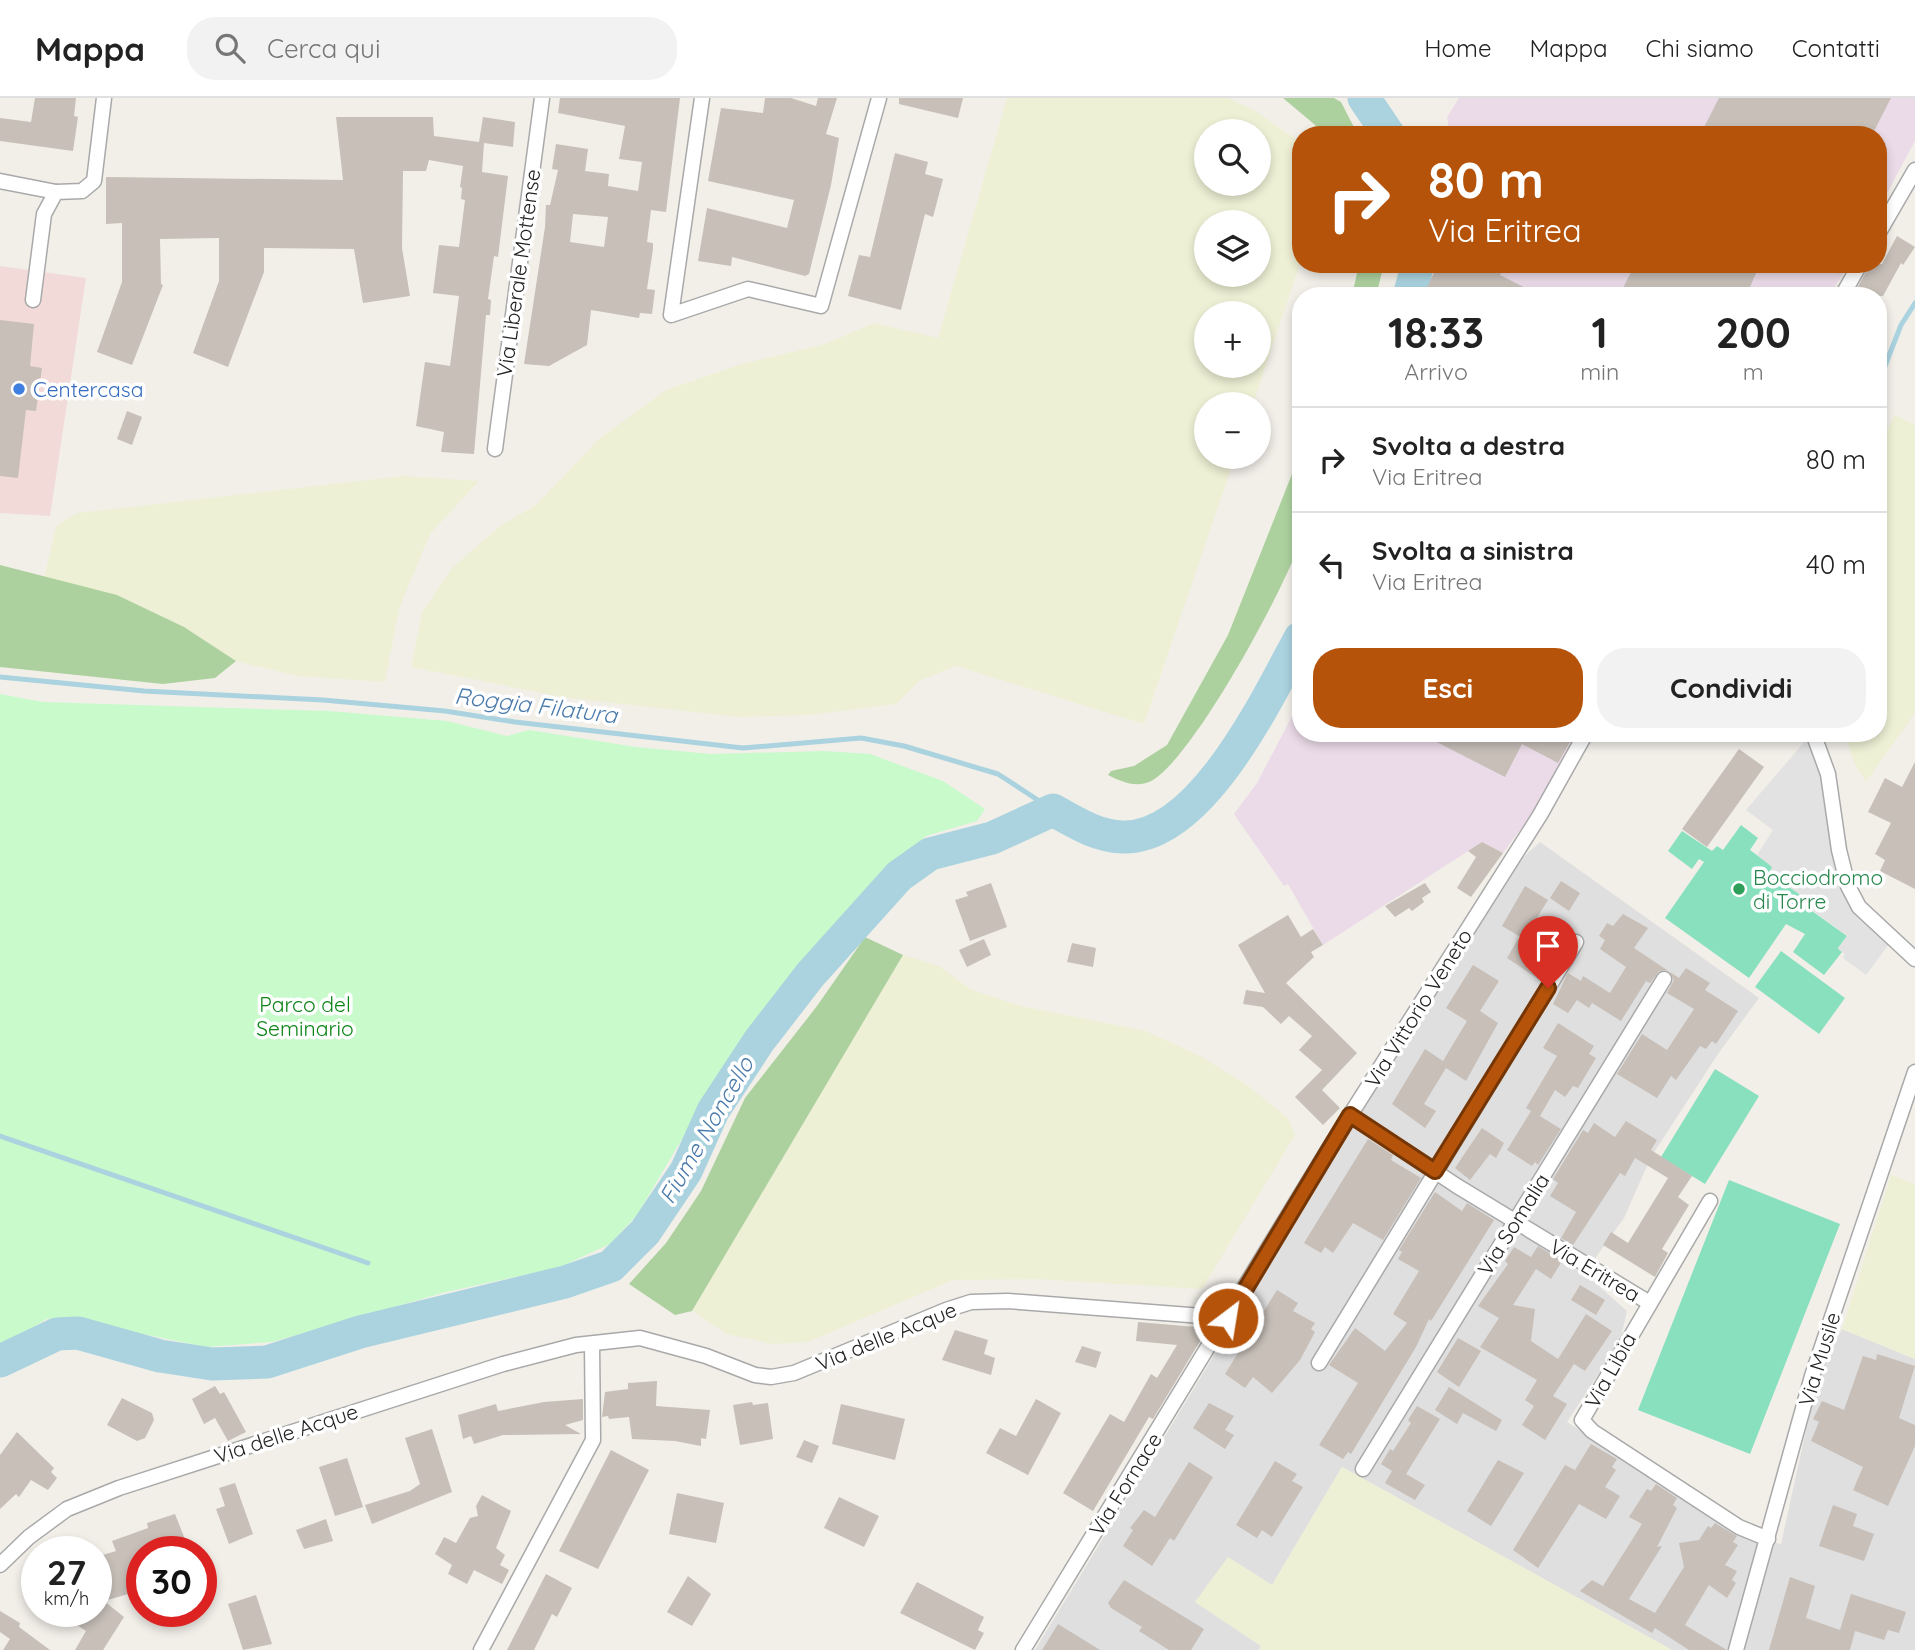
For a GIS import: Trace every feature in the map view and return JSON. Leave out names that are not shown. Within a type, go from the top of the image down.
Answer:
[{"type":"street","points":[[0,181],[56,192],[82,191],[94,181],[104,98]]},
{"type":"street","name":"Via Liberale Mottense","points":[[495,449],[542,98]]},
{"type":"street","points":[[702,98],[671,314],[748,289],[821,306],[879,98]]},
{"type":"street","points":[[1887,218],[1915,170]]},
{"type":"street","points":[[33,300],[44,214],[56,192]]},
{"type":"street","name":"Via Vittorio Veneto","points":[[1228,1318],[1350,1115],[1540,814],[1581,742]]},
{"type":"street","points":[[1816,742],[1828,774],[1839,850],[1848,886],[1859,908],[1915,959]]},
{"type":"street","points":[[1319,1363],[1576,942]]},
{"type":"street","name":"Via Somalia","points":[[1363,1469],[1664,979]]},
{"type":"street","name":"Via Musile","points":[[1736,1650],[1812,1376],[1915,1072]]},
{"type":"street","name":"Via Eritrea","points":[[1350,1115],[1515,1222],[1648,1303]]},
{"type":"street","name":"Via Libia","points":[[1710,1201],[1582,1420],[1592,1431],[1739,1527],[1768,1539]]},
{"type":"street","name":"Via delle Acque","points":[[0,1565],[29,1536],[66,1508],[119,1488],[503,1364],[592,1343],[640,1338],[771,1377],[794,1373],[971,1302],[1008,1301],[1228,1318]]},
{"type":"street","name":"Via Fornace","points":[[1023,1650],[1228,1318]]},
{"type":"street","points":[[481,1650],[593,1440],[592,1343]]},
{"type":"shaded area","points":[[1459,98],[1915,98],[1915,141],[1887,193],[1887,126],[1448,126],[1447,117]]},
{"type":"shaded area","points":[[0,266],[86,278],[50,516],[0,513]]},
{"type":"shaded area","points":[[1434,273],[1843,273],[1835,287],[1427,287]]},
{"type":"shaded area","points":[[1292,716],[1292,742],[1572,742],[1536,808],[1503,853],[1482,842],[1323,945],[1288,884],[1284,886],[1234,814],[1257,783]]},
{"type":"shaded area","points":[[1804,742],[1814,742],[1848,886],[1892,940],[1866,975],[1843,958],[1845,954],[1838,949],[1847,936],[1812,910],[1815,905],[1769,873],[1772,867],[1757,855],[1773,830],[1746,810]]},
{"type":"shaded area","points":[[1540,842],[1759,998],[1718,1054],[1651,1157],[1624,1218],[1596,1257],[1592,1280],[1627,1311],[1620,1341],[1567,1422],[1749,1537],[1781,1544],[1819,1371],[1842,1329],[1915,1359],[1915,1650],[1672,1650],[1342,1467],[1272,1585],[1195,1601],[1261,1646],[1259,1650],[1035,1650],[1509,870]]},
{"type":"green space","points":[[1007,98],[1228,98],[1267,119],[1194,119],[1194,196],[1271,196],[1271,122],[1292,136],[1292,273],[1297,273],[1271,350],[1271,301],[1194,301],[1194,378],[1262,378],[1257,392],[1194,392],[1194,469],[1231,469],[1144,724],[956,666],[919,681],[896,704],[810,715],[738,717],[568,698],[411,667],[422,612],[453,567],[500,526],[536,505],[599,439],[666,390],[742,364],[825,344],[874,323],[938,338]]},
{"type":"green space","points":[[1283,98],[1334,98],[1341,102],[1353,126],[1316,126]]},
{"type":"green space","points":[[1357,273],[1382,273],[1378,287],[1354,287]]},
{"type":"green space","points":[[1895,415],[1915,425],[1915,713],[1866,782],[1854,762],[1848,742],[1887,742],[1887,431]]},
{"type":"green space","points":[[1292,474],[1292,561],[1275,599],[1235,672],[1191,739],[1171,764],[1153,780],[1135,784],[1108,775],[1111,771],[1134,766],[1167,745],[1228,635]]},
{"type":"green space","points":[[404,476],[479,481],[430,534],[399,609],[385,682],[297,676],[236,661],[184,627],[117,595],[44,579],[56,526],[77,513]]},
{"type":"green space","points":[[0,565],[117,595],[184,627],[236,661],[215,678],[163,684],[0,667]]},
{"type":"green space","name":"Parco del Seminario","points":[[0,694],[43,702],[329,711],[447,721],[507,736],[529,730],[636,747],[711,754],[825,751],[870,754],[943,781],[985,809],[977,821],[926,836],[837,921],[718,1078],[637,1215],[610,1244],[560,1267],[446,1292],[272,1342],[206,1347],[66,1318],[47,1319],[0,1346]]},
{"type":"green space","name":"Bocciodromo di Torre","points":[[1741,825],[1758,838],[1750,850],[1773,867],[1769,873],[1815,905],[1812,911],[1847,936],[1838,948],[1842,952],[1824,975],[1793,952],[1805,934],[1786,924],[1749,978],[1665,918],[1704,862],[1699,859],[1692,869],[1668,851],[1682,831],[1712,851],[1717,846],[1723,850]]},
{"type":"green space","points":[[865,937],[903,955],[692,1311],[675,1315],[629,1284],[666,1243],[701,1191],[745,1098],[817,1006]]},
{"type":"green space","points":[[1781,951],[1845,998],[1819,1034],[1755,987]]},
{"type":"green space","points":[[903,955],[939,966],[970,989],[1021,1006],[1146,1031],[1202,1057],[1247,1085],[1288,1118],[1295,1135],[1202,1289],[1035,1279],[953,1280],[808,1342],[772,1344],[727,1334],[692,1311]]},
{"type":"green space","points":[[1715,1069],[1759,1096],[1705,1184],[1661,1157]]},
{"type":"green space","points":[[1891,1175],[1915,1184],[1915,1359],[1842,1329]]},
{"type":"green space","points":[[1729,1180],[1840,1224],[1750,1454],[1638,1410]]},
{"type":"green space","points":[[1342,1467],[1672,1650],[1259,1650],[1261,1646],[1195,1602],[1228,1557],[1272,1585]]},
{"type":"building","points":[[35,98],[76,98],[74,116],[78,117],[73,151],[0,141],[0,118],[31,122]]},
{"type":"building","points":[[560,98],[680,98],[666,212],[651,210],[647,242],[653,243],[653,249],[647,289],[655,290],[652,314],[640,313],[639,318],[591,310],[587,345],[549,366],[524,364],[546,205],[550,205],[558,170],[552,169],[556,144],[588,149],[585,171],[609,174],[608,186],[638,191],[642,162],[619,159],[625,126],[558,113]],"holes":[[[573,214],[608,217],[604,247],[570,242]]]},
{"type":"building","points":[[765,98],[791,98],[816,106],[818,98],[837,98],[826,134],[839,138],[831,185],[809,274],[805,276],[732,257],[731,266],[698,261],[707,208],[787,228],[794,200],[708,181],[721,108],[763,113]]},
{"type":"building","points":[[899,98],[963,98],[958,118],[899,104]]},
{"type":"building","points":[[1719,98],[1891,98],[1877,126],[1705,126]]},
{"type":"building","points":[[336,117],[433,117],[434,136],[479,142],[483,117],[515,122],[513,147],[484,143],[482,172],[508,176],[498,257],[494,256],[488,299],[491,300],[490,315],[486,315],[474,454],[441,452],[444,432],[416,426],[425,362],[450,366],[459,296],[433,293],[439,245],[459,247],[465,200],[461,199],[460,187],[463,166],[429,160],[426,171],[403,171],[402,248],[410,296],[363,303],[354,249],[264,248],[264,272],[228,367],[193,353],[219,281],[219,238],[160,239],[163,285],[132,365],[97,352],[122,282],[122,223],[106,224],[106,177],[343,180]]},
{"type":"building","points":[[895,153],[928,162],[925,174],[943,179],[933,217],[925,214],[901,310],[848,296],[859,255],[870,257]]},
{"type":"building","points":[[1897,236],[1915,247],[1903,265],[1901,263],[1887,289],[1858,287],[1865,273],[1887,273],[1887,255]]},
{"type":"building","points":[[1434,273],[1501,273],[1500,275],[1523,287],[1427,287]]},
{"type":"building","points":[[1630,273],[1756,273],[1750,287],[1624,287]]},
{"type":"building","name":"Centercasa","points":[[0,320],[34,324],[30,366],[42,368],[36,411],[26,410],[18,478],[0,476]]},
{"type":"building","points":[[127,411],[142,417],[132,445],[117,439]]},
{"type":"building","points":[[1437,742],[1570,742],[1558,763],[1522,744],[1505,777]]},
{"type":"building","points":[[1739,749],[1764,767],[1707,847],[1682,829]]},
{"type":"building","points":[[1915,762],[1915,889],[1880,871],[1885,860],[1875,854],[1891,823],[1868,812],[1885,778],[1902,787]]},
{"type":"building","points":[[1482,842],[1503,853],[1471,897],[1457,888],[1476,857],[1468,851]]},
{"type":"building","points":[[1561,881],[1580,893],[1569,911],[1550,898]]},
{"type":"building","points":[[991,883],[1007,927],[970,941],[955,900],[968,896],[966,892]]},
{"type":"building","points":[[1425,883],[1431,892],[1422,898],[1424,902],[1412,911],[1409,908],[1395,917],[1385,906]]},
{"type":"building","points":[[1525,886],[1548,900],[1524,939],[1502,926]]},
{"type":"building","points":[[1623,914],[1648,928],[1634,948],[1667,970],[1659,971],[1650,983],[1646,981],[1621,1021],[1592,1003],[1589,1008],[1577,1000],[1568,1013],[1553,1004],[1568,973],[1581,981],[1583,976],[1610,993],[1626,967],[1600,949],[1605,940],[1599,936],[1607,923],[1613,926]]},
{"type":"building","points":[[1288,915],[1301,937],[1313,929],[1323,945],[1311,952],[1314,957],[1286,983],[1357,1053],[1322,1090],[1340,1108],[1323,1125],[1295,1097],[1322,1070],[1299,1050],[1312,1036],[1289,1016],[1281,1024],[1263,1007],[1243,1004],[1246,990],[1265,993],[1238,945]]},
{"type":"building","points":[[984,939],[991,955],[967,967],[959,950]]},
{"type":"building","points":[[1518,939],[1552,963],[1541,981],[1507,958]]},
{"type":"building","points":[[1072,943],[1096,948],[1093,967],[1067,962]]},
{"type":"building","points":[[1473,965],[1499,981],[1480,1011],[1498,1023],[1466,1081],[1446,1068],[1424,1104],[1436,1111],[1425,1128],[1392,1104],[1425,1049],[1443,1061],[1467,1021],[1446,1008]]},
{"type":"building","points":[[1686,968],[1710,983],[1705,990],[1738,1011],[1716,1044],[1712,1041],[1706,1049],[1700,1046],[1676,1080],[1671,1076],[1657,1098],[1617,1074],[1642,1034],[1667,1050],[1694,1009],[1667,993],[1674,980],[1670,972],[1679,978]]},
{"type":"building","points":[[1558,1023],[1594,1046],[1589,1054],[1596,1058],[1578,1088],[1573,1086],[1565,1097],[1555,1090],[1540,1116],[1538,1115],[1561,1129],[1538,1165],[1535,1162],[1532,1166],[1507,1150],[1531,1111],[1526,1108],[1557,1056],[1543,1048]]},
{"type":"building","points":[[1626,1121],[1657,1140],[1651,1150],[1692,1176],[1678,1197],[1689,1205],[1662,1249],[1668,1253],[1655,1277],[1603,1245],[1611,1232],[1628,1243],[1668,1178],[1635,1158],[1625,1176],[1620,1173],[1573,1245],[1561,1238],[1576,1212],[1550,1196],[1558,1183],[1553,1179],[1583,1130],[1588,1133],[1594,1123],[1615,1137]]},
{"type":"building","points":[[1482,1128],[1504,1143],[1496,1158],[1490,1154],[1470,1180],[1455,1168]]},
{"type":"building","points":[[1368,1139],[1393,1155],[1391,1160],[1421,1178],[1383,1240],[1353,1223],[1333,1253],[1325,1247],[1321,1253],[1304,1243]]},
{"type":"building","points":[[1435,1192],[1462,1211],[1467,1203],[1494,1220],[1431,1321],[1429,1319],[1416,1347],[1351,1454],[1348,1452],[1343,1459],[1319,1445],[1358,1383],[1329,1365],[1355,1328],[1385,1351],[1407,1323],[1393,1314],[1419,1271],[1398,1259],[1402,1252],[1399,1250]]},
{"type":"building","points":[[1538,1246],[1562,1261],[1551,1279],[1536,1269],[1513,1305],[1535,1309],[1531,1341],[1558,1359],[1586,1314],[1612,1331],[1585,1371],[1574,1364],[1553,1396],[1567,1404],[1545,1440],[1522,1425],[1534,1406],[1525,1400],[1537,1380],[1480,1347],[1499,1318],[1478,1306],[1508,1264],[1505,1261],[1514,1247],[1531,1257]]},
{"type":"building","points":[[1580,1285],[1605,1300],[1596,1315],[1571,1300]]},
{"type":"building","points":[[1277,1290],[1298,1303],[1293,1311],[1315,1323],[1311,1329],[1315,1332],[1300,1360],[1272,1393],[1253,1377],[1245,1388],[1225,1374]]},
{"type":"building","points":[[1138,1322],[1208,1328],[1153,1419],[1149,1417],[1093,1511],[1063,1493],[1110,1414],[1124,1422],[1151,1374],[1157,1378],[1177,1345],[1136,1341]]},
{"type":"building","points":[[955,1330],[988,1340],[984,1354],[995,1358],[991,1375],[942,1360]]},
{"type":"building","points":[[1458,1338],[1481,1351],[1459,1387],[1437,1372]]},
{"type":"building","points":[[1082,1346],[1101,1352],[1096,1368],[1075,1362]]},
{"type":"building","points":[[1877,1354],[1915,1366],[1899,1418],[1915,1425],[1915,1446],[1888,1506],[1853,1490],[1863,1467],[1811,1441],[1819,1422],[1813,1419],[1822,1401],[1844,1410],[1863,1356],[1876,1360]]},
{"type":"building","points":[[657,1381],[656,1406],[710,1410],[706,1439],[701,1438],[701,1446],[675,1441],[632,1439],[629,1417],[602,1417],[605,1392],[628,1389],[628,1383]]},
{"type":"building","points":[[215,1386],[220,1394],[224,1392],[246,1432],[228,1441],[215,1418],[204,1424],[192,1399]]},
{"type":"building","points":[[1449,1387],[1502,1420],[1496,1431],[1463,1413],[1457,1424],[1435,1410]]},
{"type":"building","points":[[122,1398],[152,1413],[154,1420],[145,1438],[137,1441],[107,1425]]},
{"type":"building","points":[[583,1399],[583,1420],[565,1425],[581,1434],[503,1435],[474,1444],[471,1436],[463,1439],[458,1415],[496,1404],[498,1411],[544,1402]]},
{"type":"building","points":[[1036,1399],[1061,1413],[1028,1475],[986,1453],[1000,1428],[1016,1436]]},
{"type":"building","points":[[752,1402],[753,1405],[768,1403],[773,1439],[740,1445],[733,1405]]},
{"type":"building","points":[[1209,1403],[1234,1416],[1225,1430],[1234,1435],[1225,1449],[1193,1428]]},
{"type":"building","points":[[841,1404],[905,1419],[895,1460],[832,1444]]},
{"type":"building","points":[[1417,1406],[1440,1419],[1406,1474],[1425,1485],[1415,1500],[1385,1483],[1392,1471],[1381,1464],[1411,1423],[1408,1420]]},
{"type":"building","points":[[432,1429],[452,1492],[372,1524],[365,1505],[410,1491],[420,1484],[405,1438]]},
{"type":"building","points":[[17,1432],[54,1468],[51,1472],[57,1478],[48,1490],[31,1480],[19,1497],[16,1494],[0,1509],[0,1455]]},
{"type":"building","points":[[804,1440],[819,1446],[812,1463],[796,1457]]},
{"type":"building","points":[[1591,1444],[1617,1459],[1612,1467],[1616,1470],[1605,1487],[1620,1496],[1606,1519],[1579,1504],[1538,1568],[1513,1550],[1565,1465],[1575,1470]]},
{"type":"building","points":[[611,1450],[649,1470],[598,1569],[559,1551]]},
{"type":"building","points":[[347,1458],[363,1507],[335,1516],[319,1467]]},
{"type":"building","points":[[1498,1460],[1524,1473],[1491,1526],[1467,1511]]},
{"type":"building","points":[[1275,1461],[1297,1474],[1292,1481],[1303,1487],[1272,1537],[1262,1530],[1257,1538],[1236,1525]]},
{"type":"building","points":[[1189,1462],[1213,1477],[1174,1541],[1170,1538],[1152,1566],[1123,1546],[1133,1530],[1130,1528],[1144,1510],[1155,1517]]},
{"type":"building","points":[[235,1483],[253,1534],[229,1544],[216,1509],[225,1506],[219,1488]]},
{"type":"building","points":[[1656,1484],[1677,1498],[1673,1505],[1677,1508],[1657,1547],[1662,1546],[1629,1599],[1655,1613],[1684,1567],[1679,1543],[1699,1540],[1708,1526],[1711,1528],[1715,1523],[1737,1536],[1733,1542],[1738,1545],[1725,1565],[1737,1571],[1732,1580],[1736,1583],[1727,1598],[1709,1585],[1685,1625],[1727,1650],[1689,1650],[1655,1628],[1652,1633],[1580,1591],[1592,1580],[1603,1586],[1642,1524],[1629,1517],[1647,1489],[1651,1491]]},
{"type":"building","points":[[677,1493],[724,1503],[716,1543],[669,1534]]},
{"type":"building","points":[[482,1495],[511,1511],[496,1548],[505,1555],[500,1565],[509,1570],[502,1584],[474,1570],[467,1584],[448,1574],[452,1565],[435,1554],[444,1537],[456,1543],[470,1518],[478,1516],[476,1506]]},
{"type":"building","points":[[839,1497],[879,1516],[864,1547],[824,1528]]},
{"type":"building","points":[[1833,1505],[1857,1514],[1853,1526],[1874,1534],[1864,1561],[1819,1546]]},
{"type":"building","points":[[175,1514],[184,1536],[126,1536],[126,1595],[112,1599],[112,1552],[116,1551],[112,1541],[148,1528],[147,1523]]},
{"type":"building","points":[[326,1519],[333,1541],[304,1549],[296,1530]]},
{"type":"building","points":[[546,1574],[572,1588],[557,1617],[552,1614],[534,1650],[507,1650]]},
{"type":"building","points":[[688,1576],[711,1594],[692,1626],[667,1612]]},
{"type":"building","points":[[1790,1577],[1815,1586],[1806,1618],[1840,1630],[1851,1594],[1906,1612],[1899,1633],[1888,1630],[1884,1640],[1855,1631],[1850,1650],[1769,1650]]},
{"type":"building","points":[[1124,1580],[1204,1629],[1191,1650],[1169,1650],[1139,1631],[1142,1627],[1111,1608],[1108,1603]]},
{"type":"building","points":[[917,1582],[984,1617],[978,1630],[984,1633],[975,1650],[900,1613]]},
{"type":"building","points":[[256,1595],[272,1644],[243,1650],[228,1604]]},
{"type":"building","points":[[112,1607],[124,1617],[103,1650],[75,1650],[86,1631],[80,1627],[112,1627]]},
{"type":"building","points":[[0,1611],[20,1623],[19,1627],[50,1650],[3,1650],[10,1639],[0,1632]]},
{"type":"building","points":[[1058,1624],[1100,1650],[1042,1650]]},
{"type":"waterway","name":"Fiume Noncello","points":[[1364,98],[1383,126]]},
{"type":"waterway","name":"Fiume Noncello","points":[[1412,287],[1415,273]]},
{"type":"waterway","points":[[1887,361],[1901,325],[1915,303]]},
{"type":"waterway","name":"Fiume Noncello","points":[[0,1361],[57,1334],[78,1333],[160,1356],[212,1364],[267,1362],[360,1332],[565,1282],[611,1266],[645,1232],[686,1171],[713,1111],[759,1041],[810,975],[899,876],[930,854],[992,838],[1053,810],[1078,824],[1112,836],[1151,832],[1179,815],[1205,791],[1229,761],[1292,653]]},
{"type":"waterway","name":"Roggia Filatura","points":[[0,677],[144,691],[323,700],[445,711],[515,722],[743,748],[861,738],[904,746],[998,774],[1053,810]]},
{"type":"waterway","points":[[0,1136],[368,1263]]},
{"type":"place","name":"Centercasa","points":[[19,389]]},
{"type":"place","name":"Bocciodromo di Torre","points":[[1739,889]]},
{"type":"route","points":[[1228,1318],[1350,1115],[1435,1171],[1548,988]]}]
